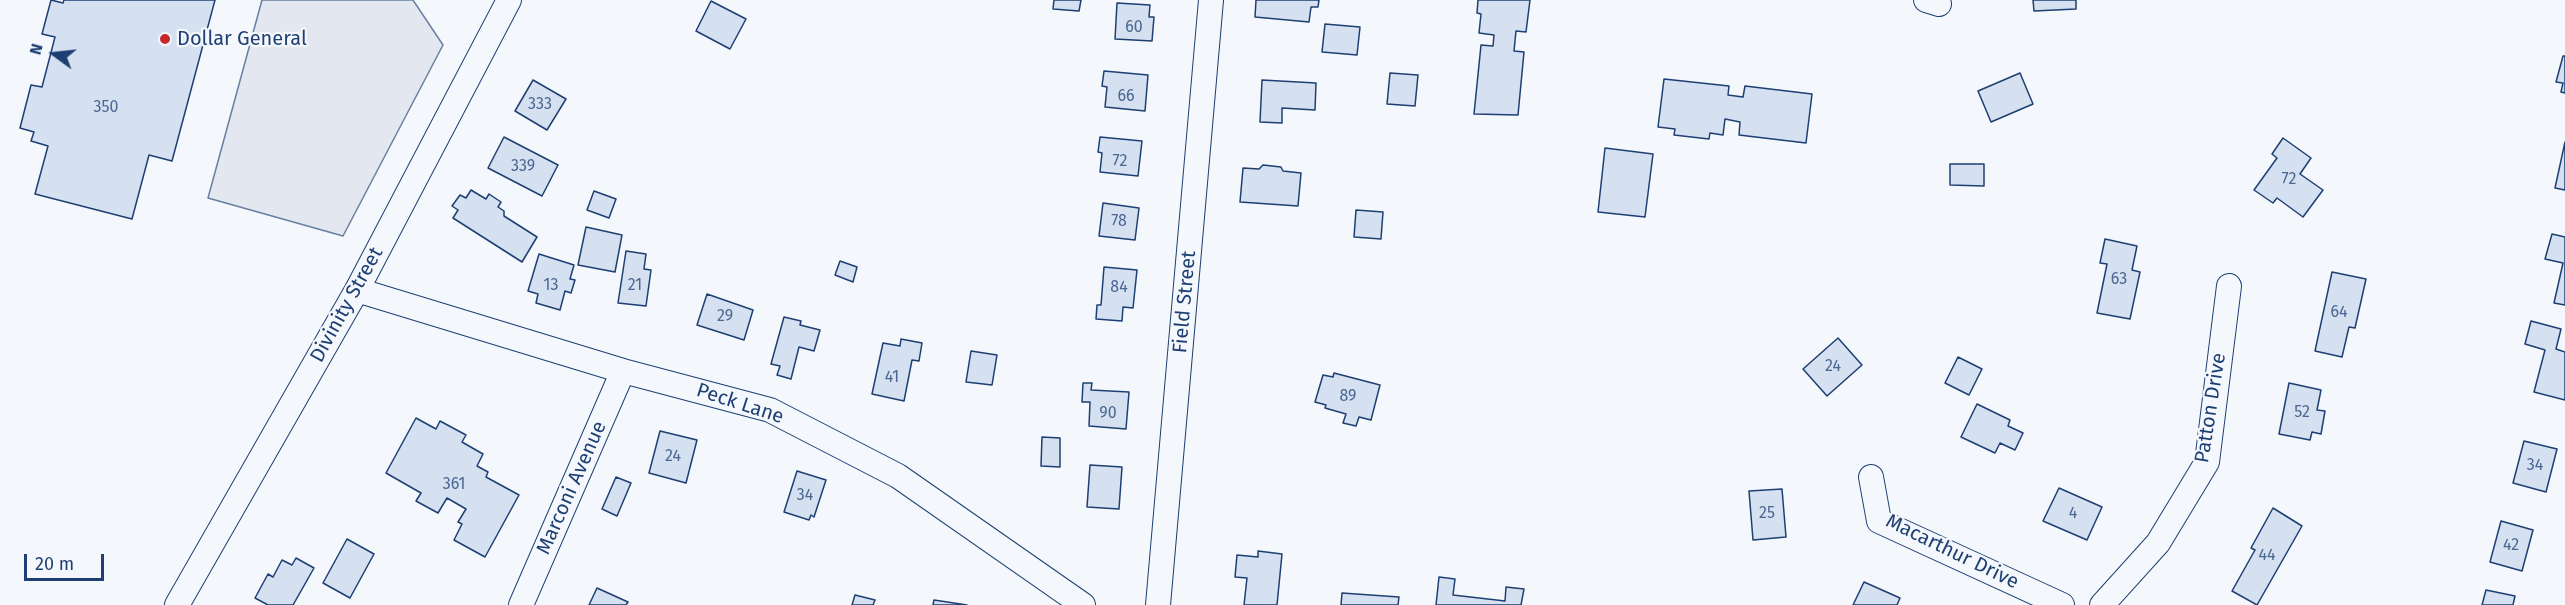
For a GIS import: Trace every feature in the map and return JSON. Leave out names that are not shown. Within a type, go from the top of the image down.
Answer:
[{"type":"street","name":"Divinity Street","points":[[177,605],[357,290],[509,0]]},
{"type":"street","name":"Field Street","points":[[1158,605],[1211,0]]},
{"type":"street","name":"Patton Drive","points":[[2102,605],[2158,543],[2207,462],[2229,286]]},
{"type":"street","name":"Peck Lane","points":[[357,290],[623,371],[770,410],[898,476],[1083,605]]},
{"type":"street","name":"Marconi Avenue","points":[[521,605],[623,371]]},
{"type":"street","name":"Macarthur Drive","points":[[1871,477],[1879,521],[2062,605]]},
{"type":"shaded area","points":[[262,0],[413,0],[443,45],[343,236],[208,198]]},
{"type":"building","points":[[51,0],[63,3],[64,0],[215,0],[172,161],[149,155],[132,219],[35,194],[48,146],[31,141],[34,132],[20,128],[31,85],[42,87],[55,37],[42,34]]},
{"type":"building","points":[[1054,0],[1081,0],[1079,11],[1053,9]]},
{"type":"building","points":[[1256,0],[1319,0],[1318,7],[1311,7],[1309,22],[1255,17]]},
{"type":"building","points":[[1478,0],[1530,0],[1526,32],[1516,31],[1514,51],[1524,52],[1518,115],[1474,114],[1481,45],[1493,46],[1494,35],[1479,33],[1481,14],[1477,13]]},
{"type":"building","points":[[2033,0],[2076,0],[2076,9],[2034,11]]},
{"type":"building","points":[[711,1],[746,19],[730,49],[696,31]]},
{"type":"building","points":[[1117,3],[1150,5],[1149,17],[1154,17],[1152,41],[1115,39]]},
{"type":"building","points":[[1325,24],[1360,27],[1357,55],[1322,52]]},
{"type":"building","points":[[2563,56],[2565,56],[2565,93],[2561,92],[2563,83],[2556,82]]},
{"type":"building","points":[[1104,71],[1148,75],[1145,111],[1105,107],[1107,87],[1102,86]]},
{"type":"building","points":[[1390,73],[1418,75],[1415,106],[1387,104]]},
{"type":"building","points":[[2020,73],[2033,104],[1991,122],[1978,91]]},
{"type":"building","points":[[1664,79],[1729,86],[1728,95],[1743,97],[1745,86],[1812,94],[1806,143],[1739,135],[1740,122],[1725,119],[1723,135],[1710,133],[1709,139],[1674,135],[1675,129],[1658,127]]},
{"type":"building","points":[[533,80],[566,99],[547,130],[515,111]]},
{"type":"building","points":[[1262,80],[1316,83],[1315,110],[1282,108],[1282,123],[1260,122]]},
{"type":"building","points":[[504,137],[558,165],[542,196],[488,168]]},
{"type":"building","points":[[1100,137],[1142,141],[1138,176],[1100,172],[1102,153],[1098,152]]},
{"type":"building","points":[[2283,138],[2311,158],[2300,174],[2323,190],[2303,217],[2277,198],[2273,203],[2254,190],[2277,158],[2272,154]]},
{"type":"building","points":[[2565,142],[2565,190],[2555,188]]},
{"type":"building","points":[[1605,148],[1653,154],[1645,217],[1598,212]]},
{"type":"building","points":[[1950,164],[1984,164],[1984,186],[1950,185]]},
{"type":"building","points":[[1263,165],[1301,173],[1298,206],[1240,202],[1243,168],[1259,169]]},
{"type":"building","points":[[471,190],[486,199],[489,194],[501,202],[498,207],[504,211],[504,216],[537,237],[522,262],[453,218],[458,210],[452,206],[460,195],[466,198]]},
{"type":"building","points":[[594,191],[616,199],[609,218],[587,210]]},
{"type":"building","points":[[1103,203],[1139,208],[1135,240],[1099,236]]},
{"type":"building","points":[[1356,210],[1383,212],[1381,239],[1354,237]]},
{"type":"building","points":[[586,227],[622,235],[615,272],[578,265]]},
{"type":"building","points":[[2552,234],[2565,237],[2565,305],[2554,303],[2563,263],[2545,259]]},
{"type":"building","points":[[2105,239],[2137,246],[2132,270],[2140,272],[2130,319],[2097,313],[2107,264],[2100,263]]},
{"type":"building","points":[[626,251],[646,254],[644,269],[651,270],[646,306],[618,303]]},
{"type":"building","points":[[539,254],[574,265],[570,279],[575,280],[571,293],[565,291],[560,310],[536,303],[538,294],[528,291]]},
{"type":"building","points":[[840,261],[857,267],[853,282],[835,275]]},
{"type":"building","points":[[1104,267],[1137,270],[1133,308],[1123,307],[1122,321],[1096,319],[1097,305],[1101,305]]},
{"type":"building","points":[[2332,272],[2366,279],[2355,328],[2349,327],[2342,357],[2315,351]]},
{"type":"building","points":[[707,294],[753,310],[744,340],[697,325]]},
{"type":"building","points":[[784,317],[801,321],[800,325],[820,330],[814,351],[799,347],[791,379],[777,375],[780,366],[771,364]]},
{"type":"building","points":[[2531,321],[2561,329],[2556,349],[2565,352],[2565,400],[2534,392],[2545,350],[2525,344]]},
{"type":"building","points":[[1838,338],[1862,365],[1827,396],[1803,369]]},
{"type":"building","points":[[901,339],[922,343],[919,361],[912,360],[904,401],[872,394],[883,343],[900,346]]},
{"type":"building","points":[[971,351],[997,355],[992,385],[966,382]]},
{"type":"building","points":[[1958,357],[1982,369],[1969,395],[1945,383]]},
{"type":"building","points":[[1334,373],[1380,385],[1371,420],[1359,417],[1356,426],[1343,423],[1346,414],[1325,408],[1326,405],[1315,402],[1323,375],[1333,377]]},
{"type":"building","points":[[1083,383],[1092,383],[1091,390],[1129,392],[1126,429],[1089,426],[1090,402],[1082,402]]},
{"type":"building","points":[[2289,383],[2321,390],[2317,410],[2325,411],[2321,434],[2312,432],[2310,440],[2279,434]]},
{"type":"building","points":[[1977,404],[2010,420],[2008,426],[2023,433],[2015,450],[2000,443],[1995,453],[1961,437]]},
{"type":"building","points":[[416,418],[436,429],[440,421],[466,435],[462,442],[483,454],[477,466],[488,472],[486,477],[519,495],[485,557],[454,540],[462,524],[458,522],[466,509],[447,498],[438,513],[416,501],[421,493],[386,473]]},
{"type":"building","points":[[660,431],[697,440],[686,483],[649,473]]},
{"type":"building","points":[[1042,437],[1060,438],[1060,467],[1041,466]]},
{"type":"building","points":[[2524,441],[2557,449],[2546,492],[2513,483]]},
{"type":"building","points":[[1090,465],[1122,467],[1119,509],[1087,507]]},
{"type":"building","points":[[797,471],[826,480],[814,517],[811,515],[809,520],[784,512]]},
{"type":"building","points":[[616,477],[631,483],[617,516],[602,509]]},
{"type":"building","points":[[2059,488],[2102,507],[2087,540],[2043,521]]},
{"type":"building","points":[[1782,489],[1786,537],[1753,540],[1749,491]]},
{"type":"building","points":[[2273,508],[2302,526],[2257,605],[2232,591],[2255,550],[2251,548]]},
{"type":"building","points":[[2501,521],[2533,530],[2522,571],[2490,562]]},
{"type":"building","points":[[347,539],[374,554],[350,598],[323,583]]},
{"type":"building","points":[[1258,551],[1282,554],[1277,605],[1244,605],[1247,578],[1235,577],[1237,555],[1258,557]]},
{"type":"building","points":[[296,558],[314,568],[293,605],[268,605],[255,598],[268,574],[273,577],[282,560],[292,565]]},
{"type":"building","points":[[1439,577],[1455,579],[1453,595],[1505,601],[1506,587],[1524,589],[1521,605],[1436,605]]},
{"type":"building","points":[[1864,582],[1900,598],[1897,605],[1853,605]]},
{"type":"building","points":[[597,588],[628,602],[626,605],[589,605]]},
{"type":"building","points":[[2486,590],[2515,596],[2513,605],[2482,605]]},
{"type":"building","points":[[1342,593],[1399,597],[1398,605],[1341,605]]},
{"type":"building","points":[[855,595],[875,600],[873,605],[852,605]]},
{"type":"building","points":[[934,600],[967,605],[933,605]]},
{"type":"place","name":"Dollar General","points":[[165,39]]}]
